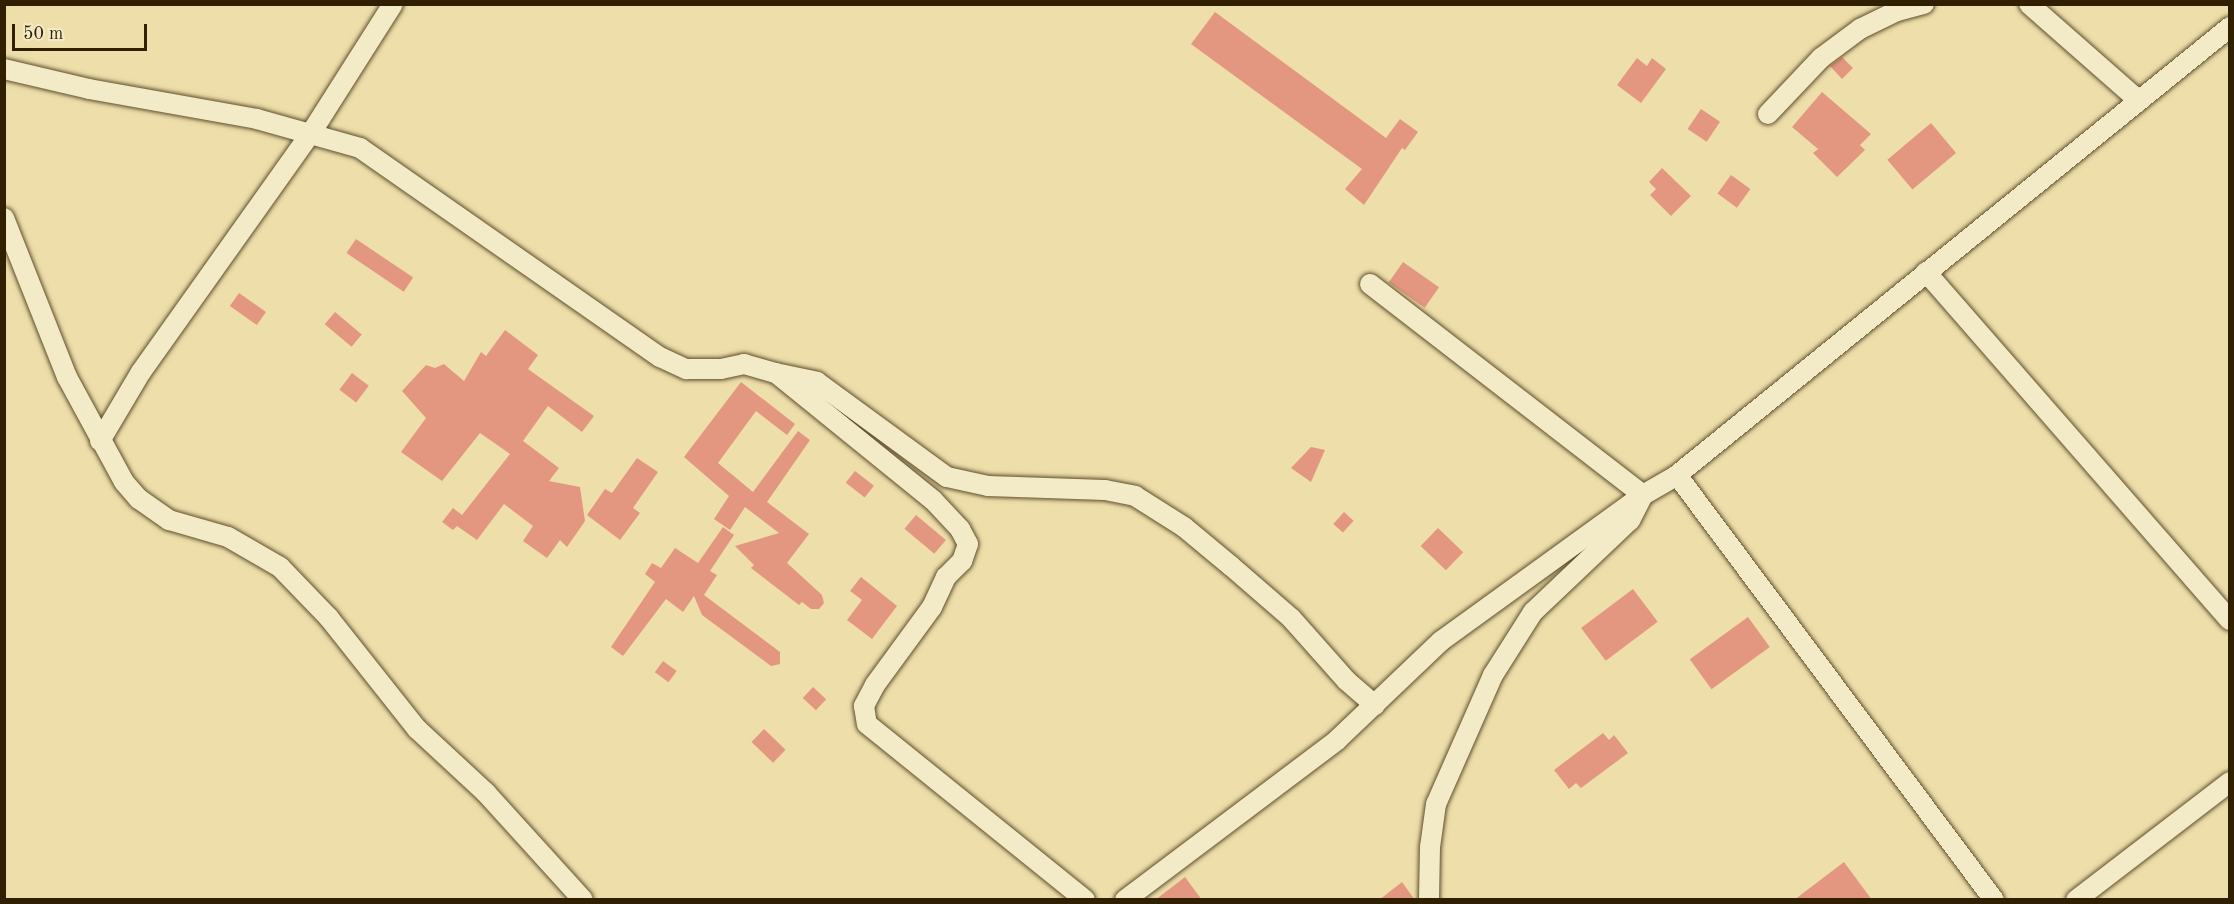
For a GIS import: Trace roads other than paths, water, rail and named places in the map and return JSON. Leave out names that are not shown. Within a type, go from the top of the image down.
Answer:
[{"type":"street","points":[[100,441],[141,372],[310,134],[393,4]]},
{"type":"street","points":[[1768,114],[1821,58],[1860,29],[1899,8],[1924,4]]},
{"type":"street","points":[[2029,4],[2137,99]]},
{"type":"street","points":[[1125,900],[1337,740],[1441,641],[1643,495],[1677,475],[2137,99],[2228,32]]},
{"type":"street","points":[[4,69],[310,134],[360,148],[660,357],[686,369],[721,369],[744,364],[817,382],[947,477],[988,486],[1095,489],[1135,496],[1184,527],[1291,618],[1347,681],[1375,705]]},
{"type":"street","points":[[4,218],[51,342],[100,441],[124,482],[153,511],[169,520],[228,537],[280,567],[329,618],[417,729],[486,793],[583,900]]},
{"type":"street","points":[[1926,272],[2229,620]]},
{"type":"street","points":[[1370,284],[1643,495]]},
{"type":"street","points":[[776,373],[933,500],[960,529],[968,544],[962,561],[946,577],[932,607],[875,685],[864,706],[867,724],[1085,900]]},
{"type":"street","points":[[1677,475],[1994,900]]},
{"type":"street","points":[[1429,900],[1430,847],[1436,804],[1493,675],[1533,612],[1630,520],[1643,495]]},
{"type":"street","points":[[2076,900],[2229,782]]}]
